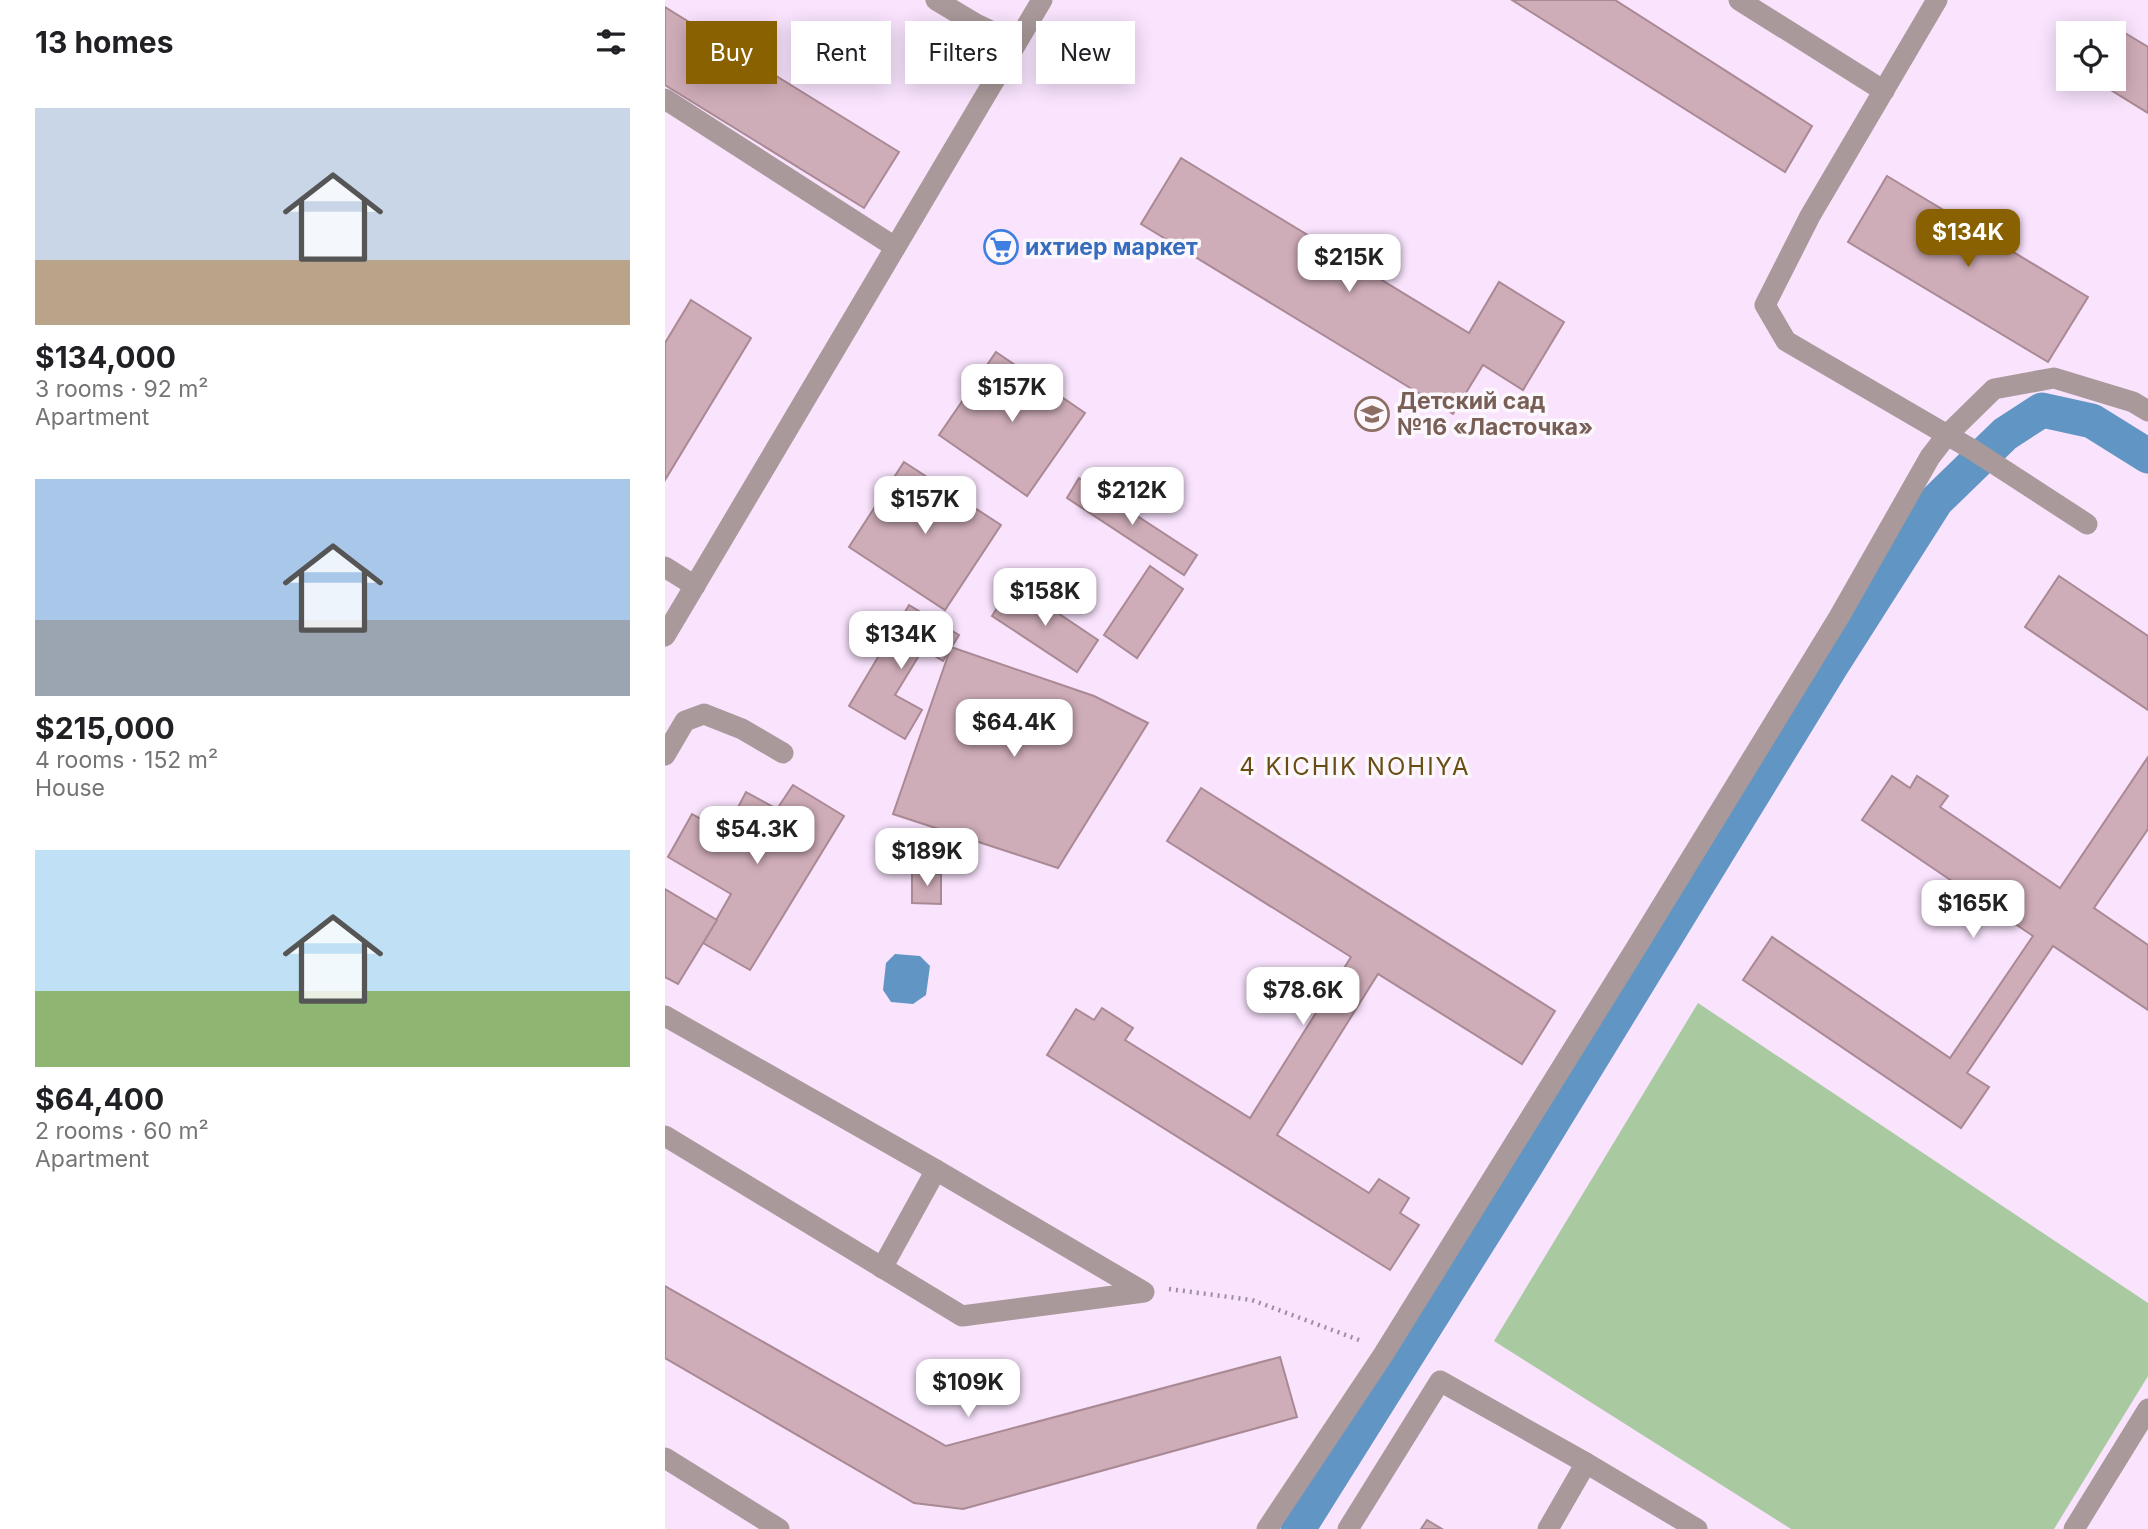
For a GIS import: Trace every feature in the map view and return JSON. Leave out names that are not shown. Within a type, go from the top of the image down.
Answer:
[{"type":"street","points":[[936,0],[972,21]]},
{"type":"street","points":[[1022,34],[1042,0]]},
{"type":"street","points":[[1739,0],[1884,91]]},
{"type":"street","points":[[1937,0],[1810,216],[1765,304],[1786,341],[1973,450],[2087,524]]},
{"type":"street","points":[[665,636],[992,84]]},
{"type":"street","points":[[665,99],[895,247]]},
{"type":"street","points":[[1267,1529],[1383,1355],[1839,617],[1930,457],[1947,435],[1994,389],[2054,378],[2133,402],[2148,411]]},
{"type":"street","points":[[665,567],[695,586]]},
{"type":"street","points":[[665,755],[685,721],[704,714],[742,729],[783,753]]},
{"type":"street","points":[[665,1017],[936,1170],[1144,1292],[962,1316],[665,1136]]},
{"type":"street","points":[[882,1268],[936,1170]]},
{"type":"street","points":[[1347,1529],[1440,1381],[1697,1529]]},
{"type":"street","points":[[2074,1529],[2148,1409]]},
{"type":"street","points":[[665,1458],[779,1529]]},
{"type":"street","points":[[1548,1529],[1586,1463]]},
{"type":"path","points":[[1134,1286],[1252,1300],[1357,1339],[1383,1355]]},
{"type":"green space","points":[[1698,1003],[2148,1303],[2148,1376],[2054,1529],[1791,1529],[1494,1341]]},
{"type":"water","points":[[895,954],[920,956],[930,966],[926,995],[913,1004],[891,1002],[883,990],[886,963]]},
{"type":"building","points":[[1512,0],[1615,0],[1812,126],[1785,172]]},
{"type":"building","points":[[665,7],[688,21],[686,84],[777,84],[777,76],[899,152],[864,208],[665,85]]},
{"type":"building","points":[[2126,34],[2148,47],[2148,113],[2112,91],[2126,91]]},
{"type":"building","name":"Детский сад №16 «Ласточка»","points":[[1181,158],[1469,333],[1499,282],[1564,322],[1523,390],[1483,365],[1453,414],[1141,224]]},
{"type":"building","points":[[1887,176],[2088,297],[2048,362],[1848,242]]},
{"type":"building","points":[[691,300],[751,338],[665,480],[665,343]]},
{"type":"building","points":[[996,352],[1085,413],[1027,496],[939,435]]},
{"type":"building","points":[[904,462],[1001,525],[945,610],[849,547]]},
{"type":"building","points":[[1079,478],[1197,555],[1184,575],[1067,498]]},
{"type":"building","points":[[1150,566],[1183,589],[1137,658],[1104,635]]},
{"type":"building","points":[[2059,576],[2148,636],[2148,710],[2025,627]]},
{"type":"building","points":[[1013,583],[1098,640],[1077,672],[992,616]]},
{"type":"building","points":[[909,605],[959,635],[943,661],[923,649],[895,695],[922,710],[905,739],[849,706]]},
{"type":"building","points":[[951,647],[1094,696],[1148,723],[1058,868],[893,814]]},
{"type":"building","points":[[2148,757],[2148,829],[2094,908],[2148,945],[2148,1010],[2053,946],[1967,1073],[1989,1087],[1961,1128],[1743,980],[1772,937],[1950,1058],[2033,936],[1862,820],[1892,776],[1910,788],[1917,776],[1948,796],[1940,807],[2060,888]]},
{"type":"building","points":[[793,785],[844,816],[750,970],[703,943],[731,894],[668,857],[692,814],[725,832],[746,792],[777,809]]},
{"type":"building","points":[[1201,788],[1555,1011],[1522,1064],[1378,974],[1277,1135],[1369,1193],[1379,1179],[1409,1198],[1400,1213],[1419,1225],[1390,1270],[1047,1055],[1076,1009],[1094,1020],[1102,1008],[1133,1028],[1125,1040],[1250,1118],[1351,957],[1167,841]]},
{"type":"building","points":[[912,873],[941,874],[941,904],[912,903]]},
{"type":"building","points":[[665,889],[717,920],[678,984],[665,977]]},
{"type":"building","points":[[665,1286],[946,1446],[1280,1357],[1297,1417],[963,1509],[914,1503],[665,1358]]},
{"type":"building","points":[[1427,1520],[1442,1529],[1421,1529]]},
{"type":"waterway","points":[[1298,1529],[1523,1170],[1831,666],[1936,501],[2005,434],[2042,410],[2092,421],[2148,456]]},
{"type":"place","name":"ихтиер маркет","points":[[1001,247]]},
{"type":"place","name":"Детский сад №16 «Ласточка»","points":[[1372,414]]},
{"type":"district","name":"4 KICHIK NOHIYA","points":[[1355,767]]}]
